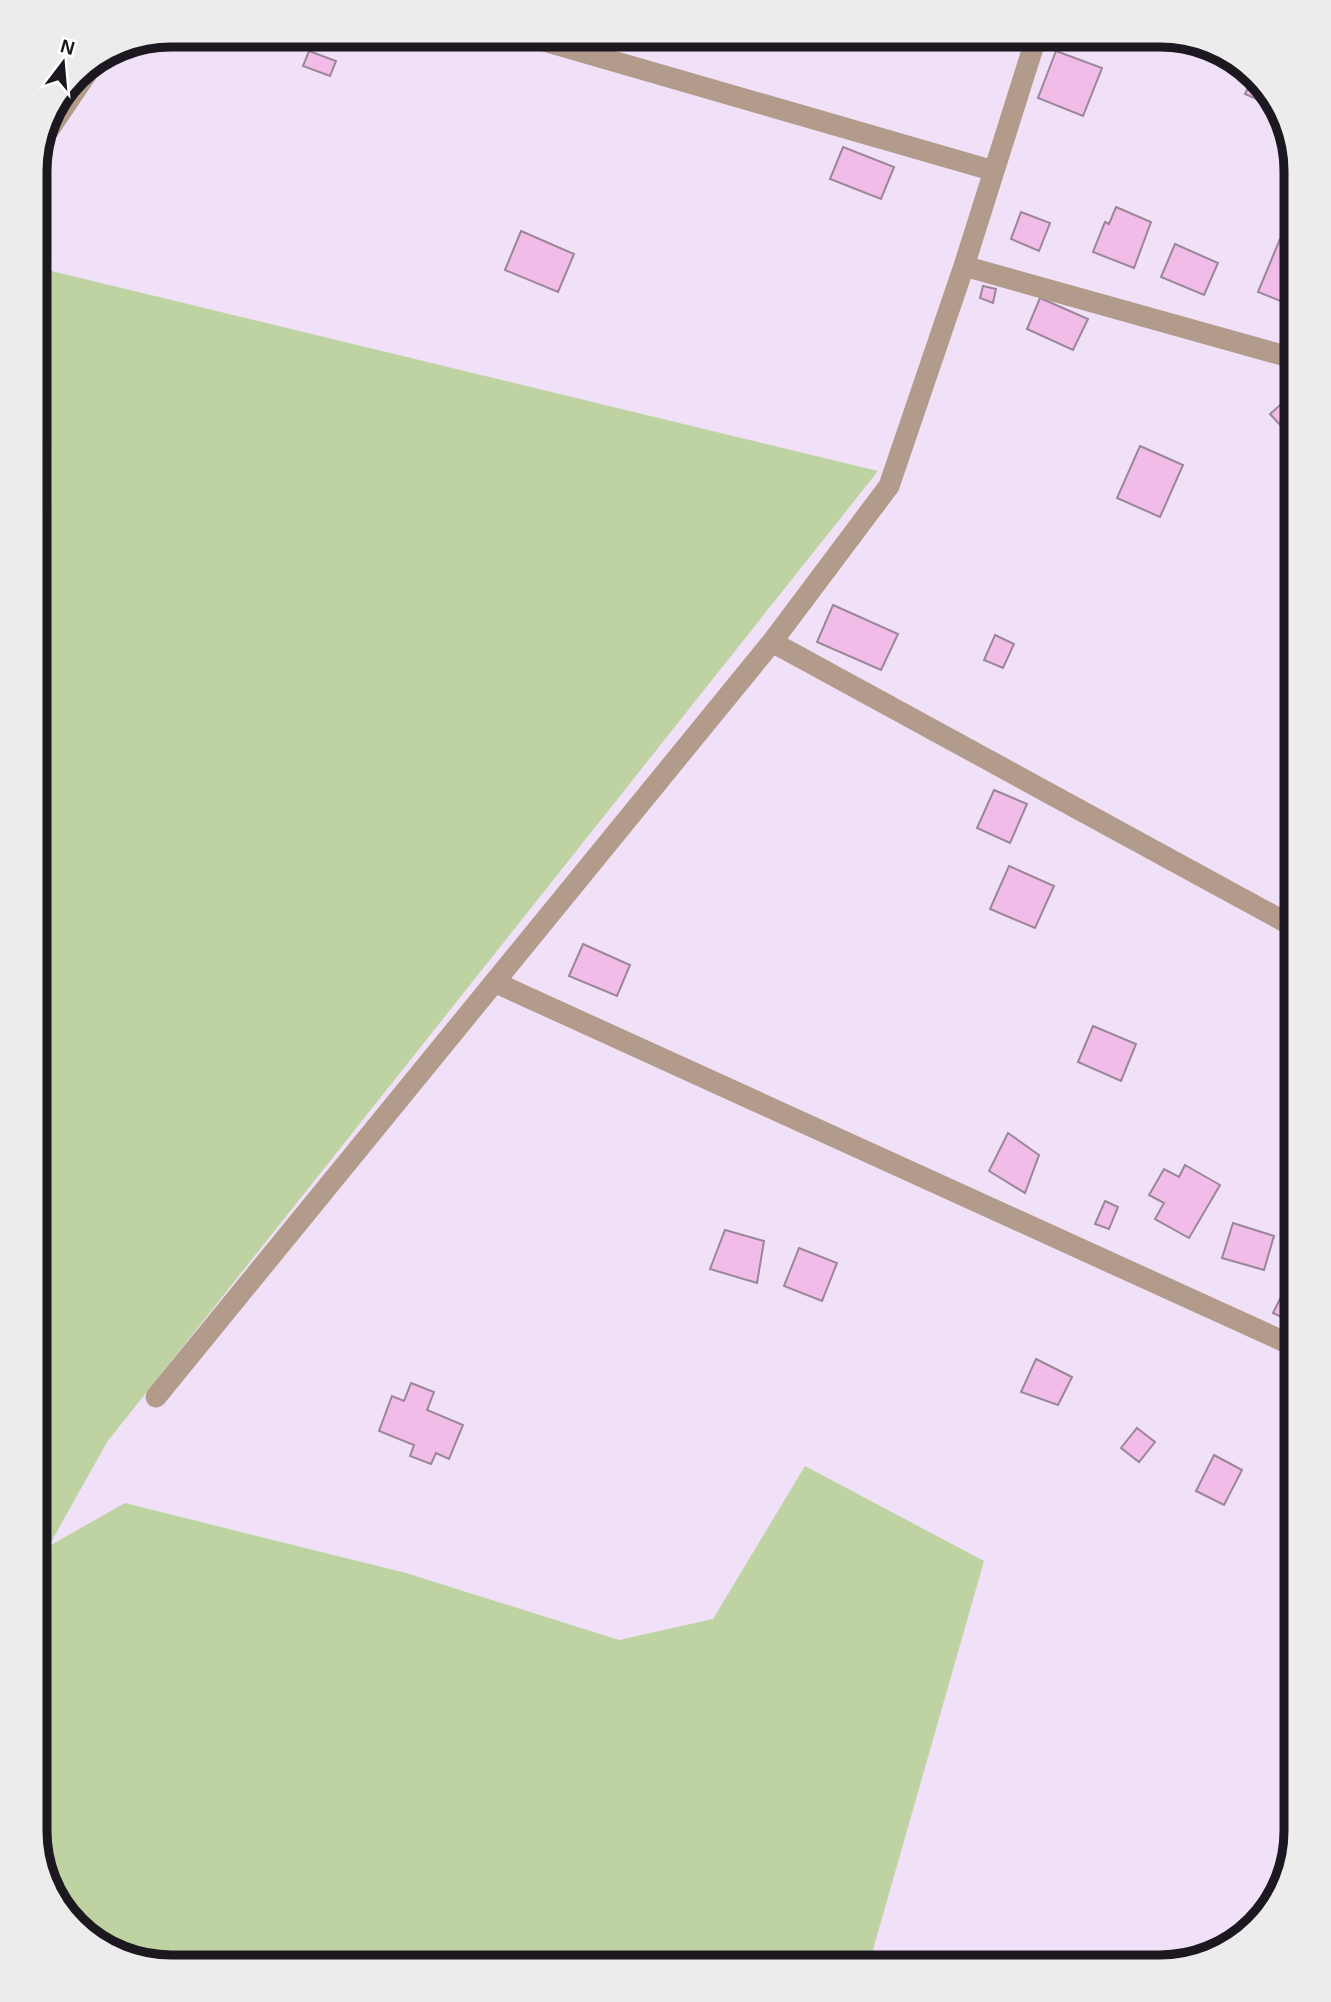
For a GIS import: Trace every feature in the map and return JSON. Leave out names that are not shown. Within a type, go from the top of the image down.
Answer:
[{"type":"street","points":[[568,48],[994,171]]},
{"type":"street","points":[[156,1397],[772,642],[889,486],[964,266],[1033,48]]},
{"type":"street","points":[[964,266],[1284,356]]},
{"type":"street","points":[[772,642],[1284,921]]},
{"type":"street","points":[[494,982],[1284,1342]]},
{"type":"green space","points":[[48,270],[878,471],[107,1442],[49,1546],[125,1503],[406,1573],[619,1640],[713,1619],[805,1466],[984,1561],[872,1955],[163,1954],[131,1948],[116,1942],[83,1919],[73,1906],[51,1863],[47,1831]]},
{"type":"building","points":[[309,51],[336,61],[330,76],[303,66]]},
{"type":"building","points":[[1056,51],[1102,68],[1083,116],[1038,98]]},
{"type":"building","points":[[1249,85],[1262,101],[1245,94]]},
{"type":"building","points":[[843,147],[894,167],[881,199],[830,179]]},
{"type":"building","points":[[1116,207],[1151,222],[1134,268],[1093,252],[1105,222],[1109,224]]},
{"type":"building","points":[[1021,212],[1050,223],[1039,251],[1011,239]]},
{"type":"building","points":[[521,231],[574,254],[558,292],[505,270]]},
{"type":"building","points":[[1280,239],[1284,241],[1284,302],[1258,292]]},
{"type":"building","points":[[1175,244],[1218,263],[1204,295],[1161,277]]},
{"type":"building","points":[[983,286],[996,289],[993,303],[980,298]]},
{"type":"building","points":[[1040,298],[1088,319],[1073,350],[1027,329]]},
{"type":"building","points":[[1284,402],[1284,429],[1270,414]]},
{"type":"building","points":[[1140,446],[1183,465],[1160,517],[1117,498]]},
{"type":"building","points":[[833,605],[898,634],[881,670],[817,642]]},
{"type":"building","points":[[995,635],[1014,644],[1003,668],[984,660]]},
{"type":"building","points":[[994,790],[1027,804],[1010,843],[977,828]]},
{"type":"building","points":[[1009,866],[1054,886],[1035,928],[990,909]]},
{"type":"building","points":[[583,944],[630,965],[617,996],[569,976]]},
{"type":"building","points":[[1093,1026],[1136,1044],[1121,1081],[1078,1062]]},
{"type":"building","points":[[1008,1133],[1039,1155],[1025,1193],[989,1171]]},
{"type":"building","points":[[1185,1165],[1220,1185],[1189,1238],[1155,1219],[1164,1203],[1149,1195],[1164,1169],[1179,1177]]},
{"type":"building","points":[[1105,1201],[1118,1207],[1109,1229],[1095,1224]]},
{"type":"building","points":[[1233,1223],[1274,1236],[1264,1270],[1222,1258]]},
{"type":"building","points":[[725,1230],[764,1241],[757,1283],[710,1269]]},
{"type":"building","points":[[799,1248],[837,1263],[822,1301],[784,1286]]},
{"type":"building","points":[[1284,1291],[1284,1318],[1273,1313]]},
{"type":"building","points":[[1036,1359],[1072,1377],[1058,1405],[1021,1392]]},
{"type":"building","points":[[411,1383],[434,1392],[427,1410],[463,1425],[449,1459],[436,1453],[431,1464],[410,1456],[414,1445],[379,1431],[392,1396],[404,1401]]},
{"type":"building","points":[[1137,1428],[1155,1442],[1139,1462],[1121,1448]]},
{"type":"building","points":[[1214,1455],[1242,1470],[1224,1505],[1196,1491]]}]
